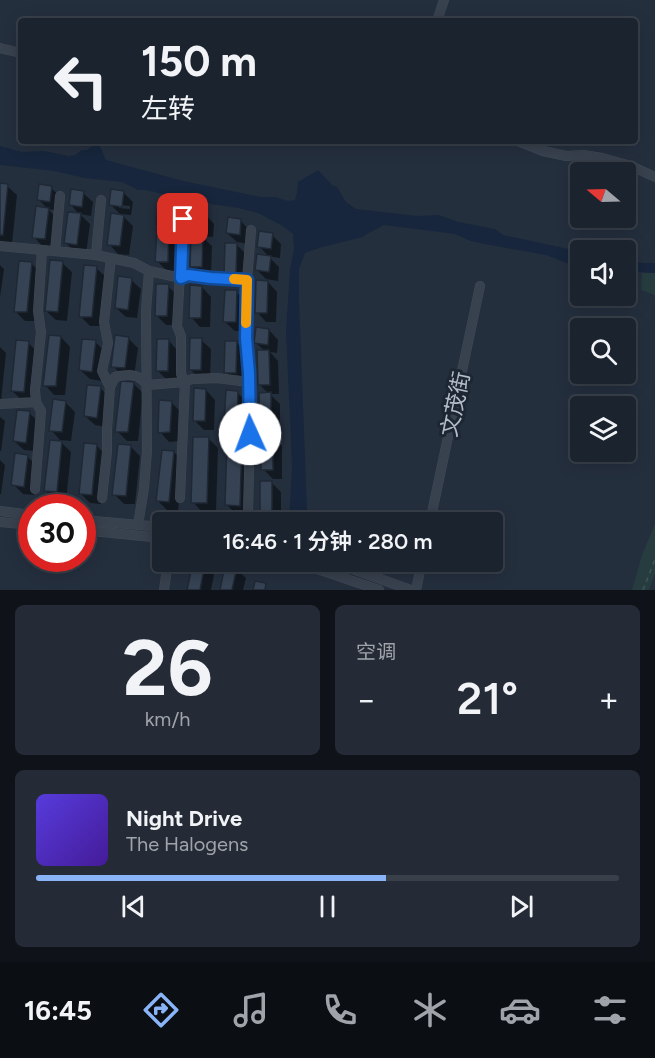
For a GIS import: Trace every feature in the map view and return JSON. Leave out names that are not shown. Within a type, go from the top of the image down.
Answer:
[{"type":"street","points":[[437,18],[444,0]]},
{"type":"street","points":[[0,48],[18,53]]},
{"type":"street","points":[[526,144],[566,156],[584,155],[602,158],[631,166],[655,177]]},
{"type":"street","points":[[55,251],[60,196]]},
{"type":"street","points":[[96,255],[101,200]]},
{"type":"street","points":[[180,498],[185,382],[181,374],[181,336],[177,326],[183,219]]},
{"type":"street","points":[[248,512],[250,434],[246,338],[251,230]]},
{"type":"street","points":[[0,246],[96,255],[134,263],[149,271],[181,278],[188,275],[247,280]]},
{"type":"street","points":[[35,489],[41,411],[36,402],[35,390],[40,332],[38,311],[42,250]]},
{"type":"street","points":[[110,387],[102,371],[108,343],[104,322],[111,258]]},
{"type":"street","points":[[138,525],[147,451],[146,311],[149,271]]},
{"type":"street","name":"文茂街","points":[[432,512],[480,286]]},
{"type":"street","points":[[102,498],[110,387],[115,377],[129,374],[142,378],[147,386]]},
{"type":"street","points":[[147,386],[185,382],[192,379],[217,378],[249,382]]},
{"type":"street","points":[[0,404],[36,402]]},
{"type":"street","points":[[0,512],[18,514]]},
{"type":"street","points":[[96,521],[152,527]]},
{"type":"street","points":[[0,522],[18,524]]},
{"type":"street","points":[[96,531],[152,537]]},
{"type":"street","points":[[164,590],[166,572]]},
{"type":"street","points":[[327,572],[380,590]]},
{"type":"street","points":[[361,572],[411,590]]},
{"type":"street","points":[[416,590],[420,572]]},
{"type":"path","points":[[643,590],[655,559]]},
{"type":"green space","points":[[642,273],[655,273],[655,295],[641,290]]},
{"type":"green space","points":[[655,524],[655,574],[649,590],[632,590],[642,555]]},
{"type":"water","points":[[92,144],[100,144],[106,160],[183,181],[288,201],[295,200],[298,182],[318,170],[332,185],[337,187],[346,202],[356,209],[417,216],[439,215],[458,222],[495,229],[503,235],[570,249],[570,264],[546,255],[471,241],[455,234],[384,225],[363,237],[305,253],[299,269],[299,299],[307,509],[307,512],[290,512],[292,465],[286,331],[290,270],[294,248],[293,234],[258,213],[238,208],[211,204],[183,196],[138,190],[122,182],[0,165],[0,146],[22,152],[44,151],[69,156],[87,150]]},
{"type":"water","points":[[636,262],[655,263],[655,273],[636,272]]},
{"type":"building","points":[[0,183],[8,184],[3,235],[0,235]]},
{"type":"building","points":[[39,184],[52,186],[50,202],[37,200]]},
{"type":"building","points":[[71,189],[84,191],[82,207],[69,205]]},
{"type":"building","points":[[111,189],[124,191],[122,207],[109,205]]},
{"type":"building","points":[[36,206],[49,208],[45,239],[32,238]]},
{"type":"building","points":[[158,208],[172,210],[170,226],[156,224]]},
{"type":"building","points":[[192,211],[205,213],[204,228],[190,227]]},
{"type":"building","points":[[68,212],[81,213],[77,245],[64,243]]},
{"type":"building","points":[[111,213],[124,215],[120,246],[107,245]]},
{"type":"building","points":[[228,217],[241,219],[240,235],[226,233]]},
{"type":"building","points":[[157,229],[169,230],[168,262],[155,262]]},
{"type":"building","points":[[259,231],[273,233],[271,249],[257,247]]},
{"type":"building","points":[[191,235],[203,235],[202,267],[190,267]]},
{"type":"building","points":[[225,243],[237,243],[236,275],[224,275]]},
{"type":"building","points":[[257,254],[271,256],[269,272],[255,270]]},
{"type":"building","points":[[50,260],[63,261],[58,312],[45,311]]},
{"type":"building","points":[[19,261],[32,262],[27,312],[14,312]]},
{"type":"building","points":[[84,265],[97,266],[92,317],[79,317]]},
{"type":"building","points":[[118,276],[132,278],[128,310],[115,308]]},
{"type":"building","points":[[256,280],[268,281],[267,313],[255,313]]},
{"type":"building","points":[[156,284],[169,284],[167,316],[155,316]]},
{"type":"building","points":[[190,285],[202,286],[201,318],[189,318]]},
{"type":"building","points":[[225,290],[237,290],[236,322],[223,322]]},
{"type":"building","points":[[256,327],[269,329],[268,345],[254,343]]},
{"type":"building","points":[[49,335],[61,336],[56,386],[43,386]]},
{"type":"building","points":[[115,335],[129,337],[125,368],[111,367]]},
{"type":"building","points":[[190,338],[202,338],[201,370],[189,370]]},
{"type":"building","points":[[82,339],[96,340],[92,372],[79,370]]},
{"type":"building","points":[[157,339],[169,339],[168,371],[156,371]]},
{"type":"building","points":[[16,340],[29,341],[24,392],[11,391]]},
{"type":"building","points":[[225,341],[237,341],[236,373],[224,373]]},
{"type":"building","points":[[257,350],[269,350],[270,385],[258,385]]},
{"type":"building","points":[[121,381],[134,382],[128,432],[115,432]]},
{"type":"building","points":[[87,385],[101,386],[97,418],[84,416]]},
{"type":"building","points":[[194,388],[206,389],[205,421],[193,421]]},
{"type":"building","points":[[226,390],[238,391],[237,423],[224,423]]},
{"type":"building","points":[[271,392],[271,427],[260,427],[259,393]]},
{"type":"building","points":[[53,399],[66,401],[62,432],[49,431]]},
{"type":"building","points":[[159,400],[172,401],[170,432],[158,433]]},
{"type":"building","points":[[17,410],[30,411],[26,443],[13,441]]},
{"type":"building","points":[[261,435],[273,435],[273,470],[261,470]]},
{"type":"building","points":[[193,437],[209,437],[207,503],[191,503]]},
{"type":"building","points":[[227,439],[242,439],[240,506],[225,505]]},
{"type":"building","points":[[50,440],[62,441],[57,492],[44,491]]},
{"type":"building","points":[[84,443],[97,444],[92,494],[79,494]]},
{"type":"building","points":[[118,444],[131,445],[126,496],[112,495]]},
{"type":"building","points":[[162,450],[174,451],[169,502],[156,501]]},
{"type":"building","points":[[15,453],[28,455],[24,487],[11,485]]},
{"type":"building","points":[[260,481],[272,481],[272,512],[260,512]]},
{"type":"building","points":[[191,572],[203,572],[200,590],[187,590]]},
{"type":"building","points":[[224,572],[236,572],[232,590],[220,590]]},
{"type":"building","points":[[255,581],[266,583],[265,590],[253,590]]},
{"type":"slow traffic","points":[[234,279],[247,280],[246,323]]},
{"type":"route","points":[[183,219],[181,278],[188,275],[247,280],[246,338],[250,434]]}]
